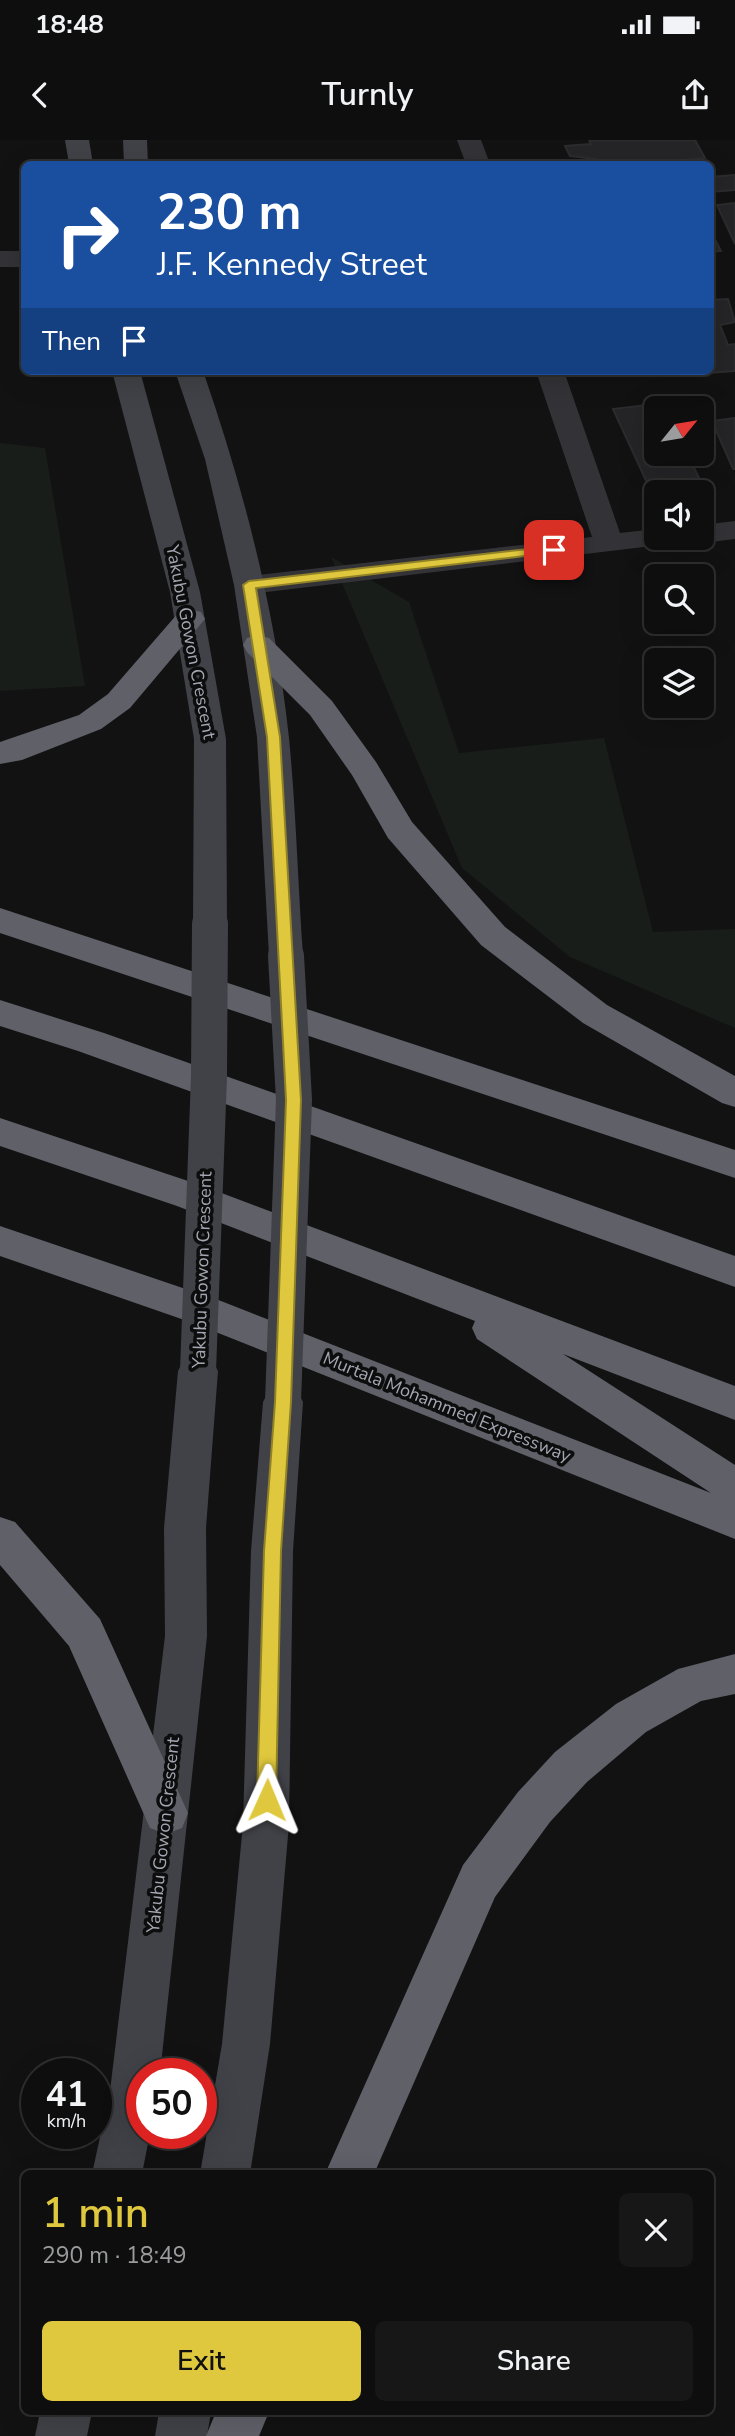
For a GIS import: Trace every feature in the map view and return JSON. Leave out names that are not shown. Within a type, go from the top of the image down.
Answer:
[{"type":"highway","points":[[0,753],[90,722],[119,701],[190,619]]},
{"type":"highway","points":[[258,645],[321,708],[365,770],[400,830],[493,936],[595,1014],[735,1093]]},
{"type":"highway","points":[[0,920],[735,1164]]},
{"type":"highway","points":[[0,991],[91,1042]]},
{"type":"highway","points":[[0,1013],[91,1042],[735,1272]]},
{"type":"highway","points":[[0,1132],[190,1196],[735,1403]]},
{"type":"highway","name":"Murtala Mohammed Expressway","points":[[0,1241],[207,1312],[735,1521]]},
{"type":"highway","points":[[430,1289],[735,1487]]},
{"type":"highway","points":[[0,1535],[85,1633],[166,1813]]},
{"type":"highway","points":[[351,2170],[479,1881],[534,1807],[571,1767],[631,1718],[693,1683],[735,1674]]},
{"type":"highway","points":[[232,2436],[242,2415]]},
{"type":"main road","points":[[77,140],[80,161]]},
{"type":"main road","points":[[135,140],[136,161]]},
{"type":"main road","name":"Yakubu Gowon Crescent","points":[[118,2170],[134,2091],[186,1636],[185,1528],[198,1371],[209,1076],[210,923],[210,739],[190,619],[156,478],[127,375]]},
{"type":"main road","points":[[190,375],[219,459],[249,585],[273,737],[294,1100],[283,1402],[272,1551],[266,1824],[246,2044],[226,2170]]},
{"type":"main road","points":[[61,2436],[65,2415]]},
{"type":"main road","points":[[181,2436],[184,2415]]},
{"type":"street","points":[[469,140],[477,161]]},
{"type":"street","points":[[0,259],[21,259]]},
{"type":"street","points":[[551,375],[609,543]]},
{"type":"street","points":[[714,533],[735,530]]},
{"type":"street","points":[[249,585],[644,539]]},
{"type":"shaded area","points":[[0,443],[45,448],[85,686],[0,691]]},
{"type":"shaded area","points":[[331,557],[409,602],[459,753],[604,738],[653,932],[735,929],[735,1028],[570,957],[462,868]]},
{"type":"building","points":[[589,140],[695,140],[705,158],[597,161],[570,156],[565,146],[591,144]]},
{"type":"building","points":[[735,175],[735,190],[714,192],[714,177]]},
{"type":"building","points":[[735,203],[735,244],[717,205]]},
{"type":"building","points":[[714,238],[721,251],[714,252]]},
{"type":"building","points":[[728,299],[735,322],[720,325],[728,345],[735,344],[735,371],[714,373],[714,300]]},
{"type":"building","points":[[644,405],[644,466],[693,466],[699,478],[646,480],[613,409]]},
{"type":"building","points":[[735,418],[735,469],[714,426],[714,421]]},
{"type":"route","points":[[267,1800],[272,1551],[283,1402],[294,1100],[273,737],[249,585],[554,550]]}]
